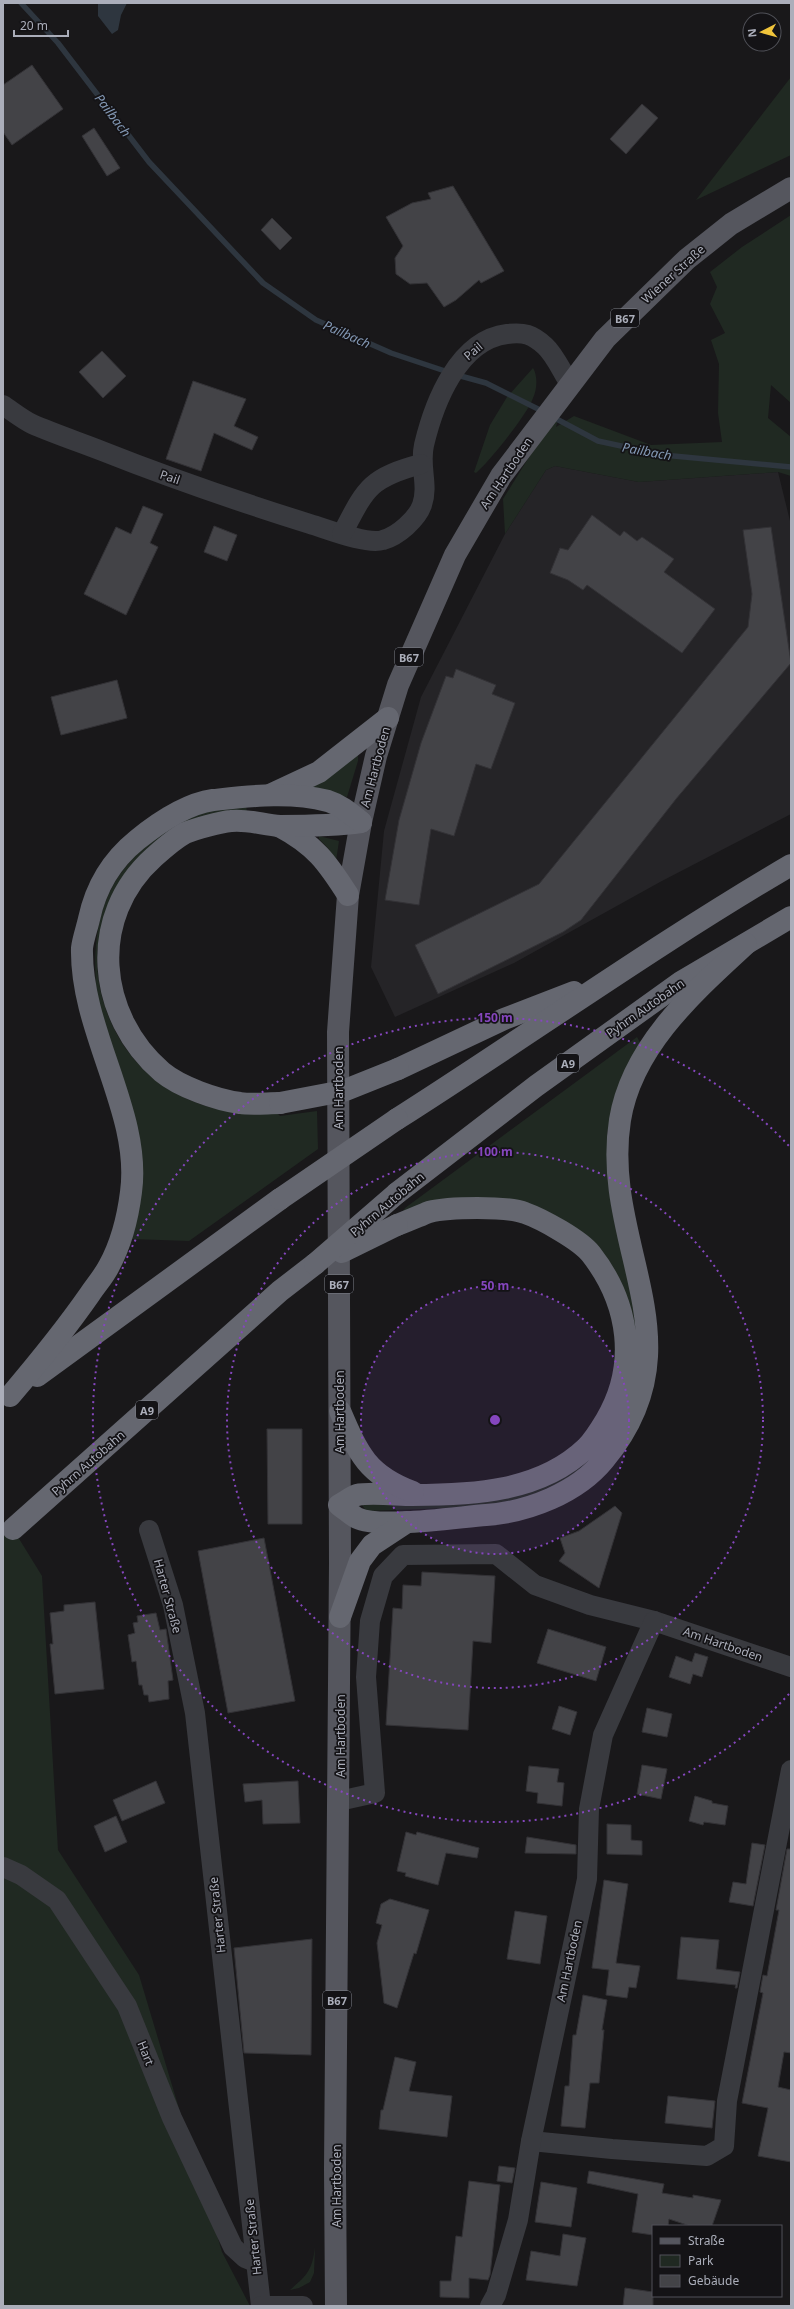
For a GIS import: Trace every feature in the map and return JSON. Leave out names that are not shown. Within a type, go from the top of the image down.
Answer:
[{"type":"highway","points":[[272,794],[319,772],[388,718]]},
{"type":"highway","points":[[6,1398],[64,1331],[110,1266],[124,1228],[132,1190],[131,1157],[126,1126],[92,1021],[85,986],[82,947],[99,884],[111,866],[128,847],[172,815],[203,802],[272,794],[328,801],[344,809],[361,822]]},
{"type":"highway","points":[[361,822],[333,826],[278,826],[232,821],[184,834],[162,850],[142,868],[127,890],[114,914],[107,956],[113,999],[131,1037],[163,1072],[196,1091],[240,1103],[280,1103],[343,1091],[398,1069],[504,1019],[605,981]]},
{"type":"highway","points":[[278,826],[301,838],[320,854],[348,895]]},
{"type":"highway","points":[[6,1398],[280,1199],[397,1119],[517,1042],[605,981],[753,887],[791,865]]},
{"type":"highway","name":"Pyhrn Autobahn","points":[[13,1529],[280,1291],[315,1264],[397,1193],[536,1086],[681,982],[791,917]]},
{"type":"highway","points":[[315,1264],[397,1225],[431,1212],[478,1208],[524,1212],[557,1228],[590,1253],[612,1290],[624,1324],[627,1350],[624,1372],[616,1402],[595,1437],[568,1463],[530,1483],[490,1491],[422,1495],[357,1495],[339,1505],[358,1518],[407,1522],[495,1514],[540,1504],[577,1484],[599,1467],[617,1445],[630,1423],[641,1395],[646,1370],[648,1337],[646,1310],[627,1231],[618,1177],[620,1119],[630,1087],[644,1056],[691,995],[746,944]]},
{"type":"highway","points":[[340,1411],[362,1456],[380,1476],[393,1485],[422,1495]]},
{"type":"highway","points":[[340,1617],[360,1561],[372,1545],[407,1522]]},
{"type":"main road","name":"Wiener Straße","points":[[547,413],[604,339],[687,259],[731,224],[791,188]]},
{"type":"main road","name":"Am Hartboden","points":[[336,2306],[335,2169],[340,1801],[338,1032],[348,895],[361,822],[376,756],[398,685],[455,555],[501,476],[547,413]]},
{"type":"street","name":"Pail","points":[[3,405],[30,423],[143,468],[257,508],[342,534],[357,538],[383,540],[398,532],[412,519],[422,506],[425,485],[421,464],[424,445],[440,400],[455,369],[467,354],[479,344],[498,335],[523,332],[546,346],[570,384]]},
{"type":"street","points":[[342,534],[367,489],[380,479],[399,470],[421,464]]},
{"type":"street","name":"Harter Straße","points":[[149,1530],[173,1605],[195,1713],[261,2306],[303,2306]]},
{"type":"street","name":"Am Hartboden","points":[[340,1801],[375,1793],[366,1677],[370,1621],[383,1576],[403,1555],[496,1554],[535,1585],[590,1605],[654,1621],[791,1667]]},
{"type":"street","name":"Am Hartboden","points":[[490,2306],[496,2295],[518,2220],[530,2141],[587,1879],[589,1809],[603,1735],[654,1621]]},
{"type":"street","points":[[530,2141],[707,2156],[724,2146],[727,2101],[791,1770]]},
{"type":"street","name":"Hart","points":[[3,1867],[21,1875],[57,1900],[127,2006],[172,2118],[232,2247],[245,2258],[255,2262]]},
{"type":"shaded area","points":[[98,3],[127,3],[121,15],[118,30],[112,34],[98,16]]},
{"type":"shaded area","points":[[555,466],[639,482],[778,472],[791,525],[791,814],[660,882],[514,963],[395,1017],[371,967],[384,831],[421,697],[505,534],[546,470]]},
{"type":"green space","points":[[791,77],[791,155],[696,200]]},
{"type":"green space","points":[[791,215],[791,403],[771,385],[768,418],[791,437],[791,476],[778,472],[639,482],[555,466],[546,470],[505,534],[503,499],[562,404],[556,427],[574,416],[651,445],[722,442],[718,413],[719,364],[711,340],[725,333],[710,304],[717,287],[710,272],[742,247]]},
{"type":"green space","points":[[533,368],[536,375],[536,387],[529,406],[498,449],[476,473],[474,472],[490,425],[507,397]]},
{"type":"green space","points":[[358,755],[358,761],[347,797],[311,791],[310,788]]},
{"type":"green space","points":[[246,805],[247,812],[182,827],[101,939],[97,956],[100,988],[111,1022],[121,1041],[134,1059],[148,1074],[165,1087],[205,1106],[227,1111],[278,1114],[280,1116],[317,1111],[318,1149],[189,1241],[131,1239],[136,1219],[97,997],[95,972],[96,948],[104,905],[113,885],[125,867],[141,850],[161,835],[191,817],[215,810]]},
{"type":"green space","points":[[319,836],[339,841],[336,861],[328,848],[319,839]]},
{"type":"green space","points":[[637,1037],[641,1044],[612,1109],[607,1135],[610,1191],[639,1324],[612,1442],[570,1478],[525,1498],[478,1507],[366,1511],[362,1505],[371,1503],[517,1495],[535,1490],[551,1483],[581,1463],[633,1326],[558,1218],[401,1214],[405,1208]]},
{"type":"green space","points":[[3,1523],[13,1529],[42,1576],[58,1850],[139,1975],[222,2252],[250,2306],[3,2306]]},
{"type":"green space","points":[[315,2247],[314,2273],[310,2282],[299,2288],[290,2290],[308,2272]]},
{"type":"building","points":[[32,65],[63,109],[12,145],[3,132],[3,85]]},
{"type":"building","points":[[642,104],[658,118],[626,154],[610,139]]},
{"type":"building","points":[[94,128],[120,168],[107,176],[82,136]]},
{"type":"building","points":[[453,186],[504,271],[481,283],[479,280],[456,300],[444,307],[427,283],[410,284],[396,274],[395,258],[403,246],[386,217],[412,203],[431,199],[428,193]]},
{"type":"building","points":[[272,218],[292,238],[280,250],[261,230]]},
{"type":"building","points":[[102,351],[126,376],[103,398],[79,372]]},
{"type":"building","points":[[193,381],[246,399],[234,426],[258,437],[252,450],[214,433],[201,471],[166,459]]},
{"type":"building","points":[[143,506],[163,514],[150,543],[158,547],[126,615],[84,594],[116,527],[131,534]]},
{"type":"building","points":[[592,515],[620,536],[624,531],[637,541],[642,537],[674,559],[664,572],[715,609],[682,653],[587,585],[583,590],[568,580],[550,573],[560,548],[568,550]]},
{"type":"building","points":[[214,526],[237,535],[227,561],[204,552]]},
{"type":"building","points":[[771,527],[791,663],[676,799],[581,920],[563,932],[438,994],[415,945],[539,884],[748,627],[752,594],[743,530]]},
{"type":"building","points":[[456,669],[496,685],[492,694],[515,703],[491,769],[476,764],[454,836],[431,829],[419,905],[385,900],[399,820],[421,743],[446,676],[453,678]]},
{"type":"building","points":[[117,680],[127,718],[61,735],[51,697]]},
{"type":"building","points":[[267,1429],[302,1429],[302,1524],[268,1524]]},
{"type":"building","points":[[615,1506],[622,1513],[599,1588],[559,1561],[565,1553],[560,1538],[579,1531]]},
{"type":"building","points":[[264,1538],[295,1701],[228,1713],[198,1551]]},
{"type":"building","points":[[422,1572],[495,1576],[491,1643],[473,1641],[468,1730],[386,1725],[393,1608],[402,1609],[403,1585],[421,1586]]},
{"type":"building","points":[[95,1602],[104,1689],[55,1694],[50,1644],[53,1644],[50,1613],[64,1611],[64,1605]]},
{"type":"building","points":[[156,1613],[160,1630],[166,1629],[173,1680],[168,1681],[169,1699],[149,1702],[148,1695],[144,1695],[142,1685],[139,1685],[136,1661],[132,1662],[128,1635],[135,1633],[133,1623],[138,1622],[137,1616]]},
{"type":"building","points":[[548,1629],[606,1647],[596,1681],[537,1663]]},
{"type":"building","points":[[695,1653],[708,1657],[702,1677],[693,1674],[690,1684],[669,1677],[676,1656],[692,1662]]},
{"type":"building","points":[[559,1706],[577,1712],[570,1735],[552,1729]]},
{"type":"building","points":[[647,1708],[672,1714],[667,1737],[642,1732]]},
{"type":"building","points":[[642,1765],[667,1769],[661,1799],[637,1794]]},
{"type":"building","points":[[529,1766],[559,1769],[557,1782],[564,1783],[562,1806],[537,1803],[538,1793],[526,1791]]},
{"type":"building","points":[[156,1781],[165,1803],[122,1821],[113,1800]]},
{"type":"building","points":[[298,1781],[300,1823],[263,1824],[262,1800],[245,1802],[243,1784]]},
{"type":"building","points":[[695,1796],[712,1801],[712,1803],[728,1806],[725,1825],[704,1822],[703,1825],[689,1821]]},
{"type":"building","points":[[116,1816],[127,1842],[105,1852],[94,1826]]},
{"type":"building","points":[[607,1824],[631,1825],[631,1840],[642,1841],[642,1855],[607,1854]]},
{"type":"building","points":[[406,1832],[416,1835],[417,1832],[479,1848],[477,1858],[446,1853],[438,1885],[405,1876],[406,1873],[397,1871]]},
{"type":"building","points":[[527,1837],[576,1845],[576,1854],[525,1853]]},
{"type":"building","points":[[752,1843],[765,1845],[753,1906],[729,1902],[733,1882],[746,1884]]},
{"type":"building","points":[[787,1849],[791,1849],[791,2053],[784,2052],[778,2087],[791,2090],[791,2162],[758,2156],[768,2108],[742,2103],[763,1993],[760,1992],[763,1975],[767,1976],[779,1910],[776,1910]]},
{"type":"building","points":[[604,1880],[628,1884],[616,1963],[640,1966],[636,1988],[629,1987],[627,1998],[606,1995],[609,1970],[592,1968]]},
{"type":"building","points":[[390,1899],[429,1910],[416,1954],[414,1953],[397,2008],[384,2003],[377,1943],[382,1925],[376,1923],[381,1904]]},
{"type":"building","points":[[515,1911],[547,1916],[540,1964],[507,1959]]},
{"type":"building","points":[[681,1937],[719,1940],[716,1969],[740,1972],[737,1988],[735,1988],[736,1985],[677,1979]]},
{"type":"building","points":[[312,1939],[311,2055],[244,2053],[234,1948]]},
{"type":"building","points":[[583,1995],[607,2000],[602,2030],[604,2030],[599,2083],[590,2083],[585,2128],[561,2126],[565,2086],[569,2086],[573,2035],[576,2035]]},
{"type":"building","points":[[395,2057],[416,2062],[409,2091],[452,2096],[447,2137],[379,2129],[381,2110],[383,2110]]},
{"type":"building","points":[[668,2096],[715,2101],[712,2128],[665,2123]]},
{"type":"building","points":[[499,2166],[515,2168],[512,2183],[497,2181]]},
{"type":"building","points":[[589,2171],[664,2184],[662,2193],[693,2198],[693,2195],[721,2200],[712,2225],[687,2225],[669,2219],[668,2225],[652,2225],[652,2235],[632,2232],[638,2194],[587,2183]]},
{"type":"building","points":[[469,2181],[500,2185],[490,2275],[488,2280],[469,2278],[469,2298],[440,2297],[440,2281],[451,2281],[456,2236],[462,2237]]},
{"type":"building","points":[[541,2182],[577,2188],[571,2227],[535,2222]]},
{"type":"building","points":[[563,2234],[586,2238],[577,2286],[526,2280],[531,2251],[560,2256]]},
{"type":"building","points":[[625,2288],[652,2292],[653,2306],[623,2306]]},
{"type":"waterway","name":"Pailbach","points":[[21,3],[58,43],[149,162],[263,283],[316,320],[391,353],[448,372]]},
{"type":"waterway","name":"Pailbach","points":[[457,375],[486,383],[544,412]]},
{"type":"waterway","name":"Pailbach","points":[[551,416],[598,441],[663,455],[791,467]]}]
